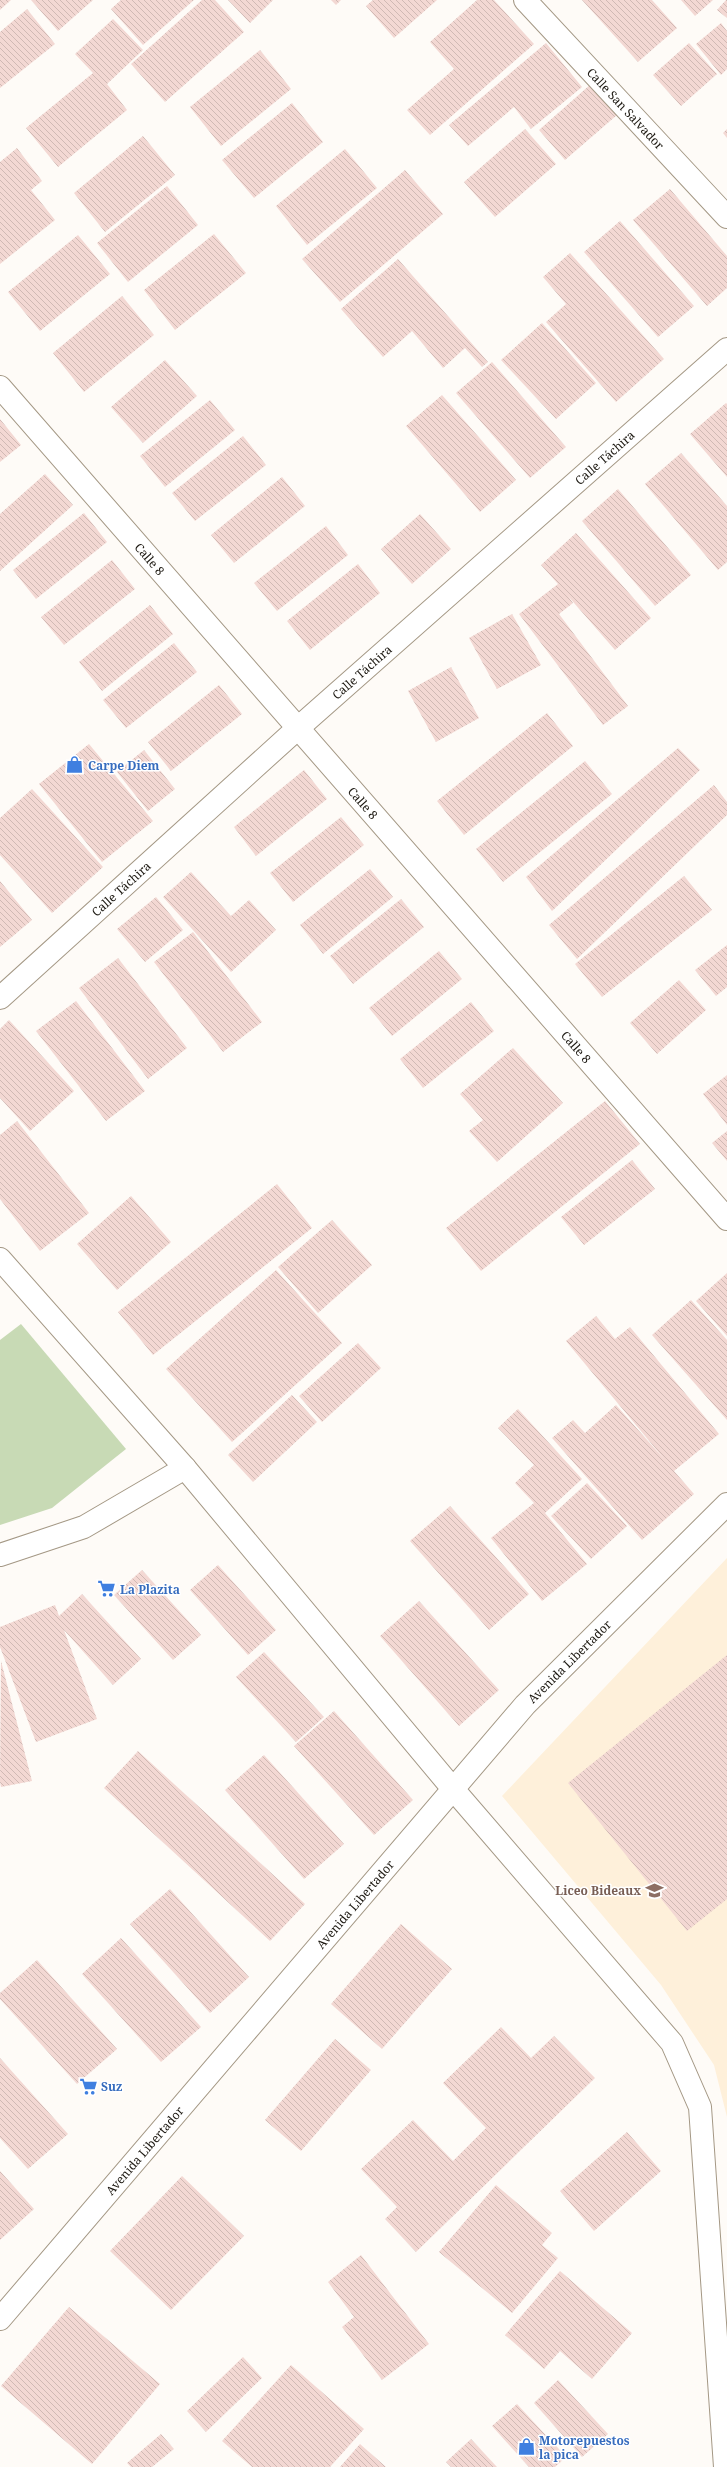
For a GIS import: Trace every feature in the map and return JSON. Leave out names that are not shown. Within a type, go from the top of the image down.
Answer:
[{"type":"street","name":"Calle San Salvador","points":[[525,0],[727,217]]},
{"type":"street","name":"Calle Táchira","points":[[0,998],[298,728],[727,349]]},
{"type":"street","name":"Calle 8","points":[[0,387],[727,1219]]},
{"type":"street","points":[[0,1259],[185,1468],[453,1789],[672,2043],[700,2107],[726,2467]]},
{"type":"street","points":[[0,1555],[84,1527],[185,1468]]},
{"type":"street","name":"Avenida Libertador","points":[[0,2319],[525,1705],[727,1504]]},
{"type":"shaded area","name":"Liceo Bideaux","points":[[727,1558],[727,2117],[714,2065],[661,1985],[502,1796]]},
{"type":"green space","points":[[21,1324],[126,1449],[52,1508],[0,1525],[0,1340]]},
{"type":"building","points":[[0,0],[11,0],[0,10]]},
{"type":"building","points":[[31,0],[93,0],[58,31]]},
{"type":"building","points":[[121,0],[194,0],[143,45],[111,9]]},
{"type":"building","points":[[202,0],[215,0],[244,32],[165,102],[131,64]]},
{"type":"building","points":[[228,0],[273,0],[250,23]]},
{"type":"building","points":[[331,0],[341,0],[336,5]]},
{"type":"building","points":[[373,0],[437,0],[394,38],[366,6]]},
{"type":"building","points":[[477,0],[494,0],[534,44],[430,135],[407,110],[454,69],[430,42]]},
{"type":"building","points":[[582,0],[652,0],[677,28],[638,62]]},
{"type":"building","points":[[681,0],[713,0],[695,16]]},
{"type":"building","points":[[727,0],[727,18],[717,10]]},
{"type":"building","points":[[27,9],[55,44],[0,88],[0,32]]},
{"type":"building","points":[[113,19],[143,50],[107,84],[127,110],[58,167],[26,128],[93,73],[75,54]]},
{"type":"building","points":[[721,23],[727,31],[727,69],[721,75],[696,44]]},
{"type":"building","points":[[546,43],[582,87],[531,129],[514,107],[468,146],[449,125]]},
{"type":"building","points":[[689,43],[717,74],[681,106],[653,75]]},
{"type":"building","points":[[260,50],[291,89],[221,146],[190,107]]},
{"type":"building","points":[[591,84],[617,115],[565,160],[539,130]]},
{"type":"building","points":[[292,103],[323,142],[254,198],[222,160]]},
{"type":"building","points":[[525,129],[556,164],[495,217],[464,182]]},
{"type":"building","points":[[727,129],[727,138],[723,133]]},
{"type":"building","points":[[143,136],[175,175],[105,232],[74,193]]},
{"type":"building","points":[[17,148],[42,181],[31,190],[55,220],[0,264],[0,162]]},
{"type":"building","points":[[345,149],[377,188],[307,245],[276,206]]},
{"type":"building","points":[[405,170],[443,214],[340,302],[302,259]]},
{"type":"building","points":[[167,186],[198,225],[128,282],[97,243]]},
{"type":"building","points":[[670,189],[727,256],[727,288],[707,306],[633,220]]},
{"type":"building","points":[[620,221],[694,306],[658,337],[584,252]]},
{"type":"building","points":[[214,234],[246,273],[175,330],[144,290]]},
{"type":"building","points":[[78,235],[110,274],[40,331],[8,292]]},
{"type":"building","points":[[570,253],[664,359],[616,402],[546,322],[566,304],[543,277]]},
{"type":"building","points":[[398,259],[488,362],[482,367],[465,348],[443,368],[412,331],[383,357],[341,309]]},
{"type":"building","points":[[122,296],[154,335],[84,392],[53,353]]},
{"type":"building","points":[[542,323],[596,383],[556,419],[501,360]]},
{"type":"building","points":[[165,360],[197,396],[143,443],[111,407]]},
{"type":"building","points":[[492,362],[566,447],[530,478],[456,393]]},
{"type":"building","points":[[442,395],[516,480],[480,512],[406,426]]},
{"type":"building","points":[[210,400],[235,430],[165,487],[140,456]]},
{"type":"building","points":[[726,403],[727,404],[727,477],[690,434]]},
{"type":"building","points":[[0,419],[21,445],[0,462]]},
{"type":"building","points":[[243,436],[266,465],[195,521],[172,493]]},
{"type":"building","points":[[681,453],[727,506],[727,562],[718,570],[645,484]]},
{"type":"building","points":[[45,474],[73,505],[0,571],[0,514]]},
{"type":"building","points":[[282,477],[305,506],[234,563],[211,535]]},
{"type":"building","points":[[618,489],[691,575],[655,606],[582,521]]},
{"type":"building","points":[[84,513],[107,542],[36,599],[13,570]]},
{"type":"building","points":[[420,514],[451,549],[412,584],[381,549]]},
{"type":"building","points":[[326,526],[348,555],[277,611],[254,583]]},
{"type":"building","points":[[576,533],[651,618],[615,650],[568,596],[573,603],[559,614],[628,706],[603,725],[519,614],[558,584],[541,565]]},
{"type":"building","points":[[112,560],[135,589],[64,645],[41,617]]},
{"type":"building","points":[[358,564],[380,593],[310,650],[287,621]]},
{"type":"building","points":[[150,605],[173,634],[102,691],[79,662]]},
{"type":"building","points":[[512,614],[541,665],[497,689],[469,638]]},
{"type":"building","points":[[174,643],[197,672],[126,728],[103,700]]},
{"type":"building","points":[[451,667],[479,718],[436,742],[408,691]]},
{"type":"building","points":[[219,685],[242,714],[171,771],[148,742]]},
{"type":"building","points":[[547,713],[573,746],[464,835],[437,801]]},
{"type":"building","points":[[89,744],[153,821],[102,862],[39,784]]},
{"type":"building","points":[[678,748],[700,770],[552,911],[526,877]]},
{"type":"building","points":[[144,750],[175,789],[148,811],[117,772]]},
{"type":"building","points":[[585,761],[612,794],[503,882],[476,849]]},
{"type":"building","points":[[304,770],[327,799],[256,856],[234,827]]},
{"type":"building","points":[[714,785],[727,802],[727,815],[577,959],[549,925]]},
{"type":"building","points":[[32,789],[103,867],[52,913],[0,855],[0,818]]},
{"type":"building","points":[[341,817],[364,845],[293,902],[270,873]]},
{"type":"building","points":[[370,869],[393,897],[323,954],[300,925]]},
{"type":"building","points":[[191,872],[231,916],[249,900],[276,930],[231,972],[163,897]]},
{"type":"building","points":[[684,876],[712,910],[602,997],[575,964]]},
{"type":"building","points":[[0,881],[32,920],[0,947]]},
{"type":"building","points":[[156,897],[183,930],[145,962],[117,929]]},
{"type":"building","points":[[401,899],[424,927],[353,984],[330,956]]},
{"type":"building","points":[[193,932],[262,1022],[223,1052],[154,962]]},
{"type":"building","points":[[727,945],[727,987],[716,996],[695,970]]},
{"type":"building","points":[[439,951],[462,979],[392,1036],[369,1008]]},
{"type":"building","points":[[118,958],[187,1048],[148,1079],[79,988]]},
{"type":"building","points":[[679,980],[706,1010],[657,1054],[630,1023]]},
{"type":"building","points":[[76,1001],[145,1091],[106,1121],[36,1031]]},
{"type":"building","points":[[471,1002],[494,1031],[423,1088],[400,1059]]},
{"type":"building","points":[[9,1020],[74,1091],[30,1131],[0,1098],[0,1029]]},
{"type":"building","points":[[513,1048],[563,1103],[497,1162],[469,1131],[483,1120],[460,1094]]},
{"type":"building","points":[[727,1075],[727,1125],[703,1094]]},
{"type":"building","points":[[605,1101],[640,1144],[481,1271],[446,1228]]},
{"type":"building","points":[[17,1121],[89,1213],[40,1251],[0,1199],[0,1135]]},
{"type":"building","points":[[727,1131],[727,1161],[712,1143]]},
{"type":"building","points":[[632,1160],[655,1189],[584,1245],[561,1217]]},
{"type":"building","points":[[277,1184],[312,1228],[153,1355],[118,1312]]},
{"type":"building","points":[[131,1196],[171,1242],[117,1290],[77,1244]]},
{"type":"building","points":[[332,1220],[372,1265],[318,1313],[278,1267]]},
{"type":"building","points":[[276,1270],[342,1343],[232,1442],[166,1369]]},
{"type":"building","points":[[727,1273],[727,1336],[696,1301]]},
{"type":"building","points":[[691,1300],[727,1340],[727,1420],[652,1335]]},
{"type":"building","points":[[596,1316],[615,1339],[630,1327],[719,1434],[674,1471],[694,1494],[642,1540],[552,1438],[573,1420],[585,1433],[616,1405],[665,1460],[566,1341]]},
{"type":"building","points":[[358,1343],[381,1368],[322,1422],[299,1396]]},
{"type":"building","points":[[292,1395],[317,1422],[253,1482],[228,1455]]},
{"type":"building","points":[[518,1409],[582,1479],[545,1513],[587,1564],[542,1601],[491,1538],[534,1503],[515,1483],[534,1465],[498,1428]]},
{"type":"building","points":[[587,1483],[627,1526],[591,1559],[551,1516]]},
{"type":"building","points":[[450,1506],[529,1594],[489,1630],[410,1541]]},
{"type":"building","points":[[218,1565],[276,1630],[248,1655],[190,1590]]},
{"type":"building","points":[[142,1570],[201,1635],[173,1660],[114,1595]]},
{"type":"building","points":[[82,1594],[141,1659],[113,1685],[64,1630],[97,1719],[36,1742],[0,1647],[0,1627],[55,1605],[59,1616]]},
{"type":"building","points":[[419,1601],[499,1690],[459,1726],[380,1636]]},
{"type":"building","points":[[264,1652],[324,1717],[296,1742],[236,1677]]},
{"type":"building","points":[[727,1655],[727,1899],[687,1931],[568,1783]]},
{"type":"building","points":[[1,1661],[32,1781],[1,1787],[0,1782]]},
{"type":"building","points":[[334,1711],[413,1800],[374,1835],[294,1746]]},
{"type":"building","points":[[138,1751],[305,1904],[270,1941],[104,1788]]},
{"type":"building","points":[[264,1755],[344,1844],[304,1879],[225,1790]]},
{"type":"building","points":[[170,1889],[249,1977],[210,2013],[130,1924]]},
{"type":"building","points":[[401,1924],[452,1969],[382,2049],[331,2004]]},
{"type":"building","points":[[121,1938],[201,2027],[161,2062],[82,1974]]},
{"type":"building","points":[[37,1960],[117,2049],[77,2084],[0,1999],[0,1993]]},
{"type":"building","points":[[501,2027],[531,2058],[554,2036],[595,2078],[416,2252],[385,2219],[397,2207],[361,2169],[413,2120],[453,2161],[486,2128],[443,2083]]},
{"type":"building","points":[[335,2039],[371,2070],[301,2151],[265,2120]]},
{"type":"building","points":[[0,2058],[68,2134],[28,2169],[0,2138]]},
{"type":"building","points":[[627,2132],[661,2171],[594,2231],[560,2191]]},
{"type":"building","points":[[0,2171],[34,2209],[0,2240]]},
{"type":"building","points":[[182,2176],[244,2236],[171,2310],[110,2251]]},
{"type":"building","points":[[496,2185],[552,2233],[542,2245],[558,2258],[512,2313],[439,2252]]},
{"type":"building","points":[[361,2255],[429,2344],[382,2380],[342,2327],[354,2317],[328,2282]]},
{"type":"building","points":[[560,2271],[632,2333],[592,2379],[560,2351],[544,2369],[505,2335]]},
{"type":"building","points":[[69,2307],[160,2384],[92,2464],[1,2386]]},
{"type":"building","points":[[243,2357],[262,2378],[206,2432],[187,2411]]},
{"type":"building","points":[[291,2365],[364,2429],[330,2467],[252,2467],[222,2441]]},
{"type":"building","points":[[558,2380],[608,2434],[582,2457],[534,2403]]},
{"type":"building","points":[[517,2404],[566,2457],[555,2467],[529,2467],[492,2426]]},
{"type":"building","points":[[161,2434],[174,2449],[152,2467],[131,2467],[127,2463]]},
{"type":"building","points":[[471,2439],[497,2467],[451,2467],[446,2462]]},
{"type":"building","points":[[360,2444],[386,2467],[340,2467]]},
{"type":"place","name":"Carpe Diem","points":[[75,765]]},
{"type":"place","name":"La Plazita","points":[[107,1589]]},
{"type":"place","name":"Liceo Bideaux","points":[[654,1890]]},
{"type":"place","name":"Suz","points":[[88,2086]]},
{"type":"place","name":"Motorepuestos la pica","points":[[526,2447]]}]
